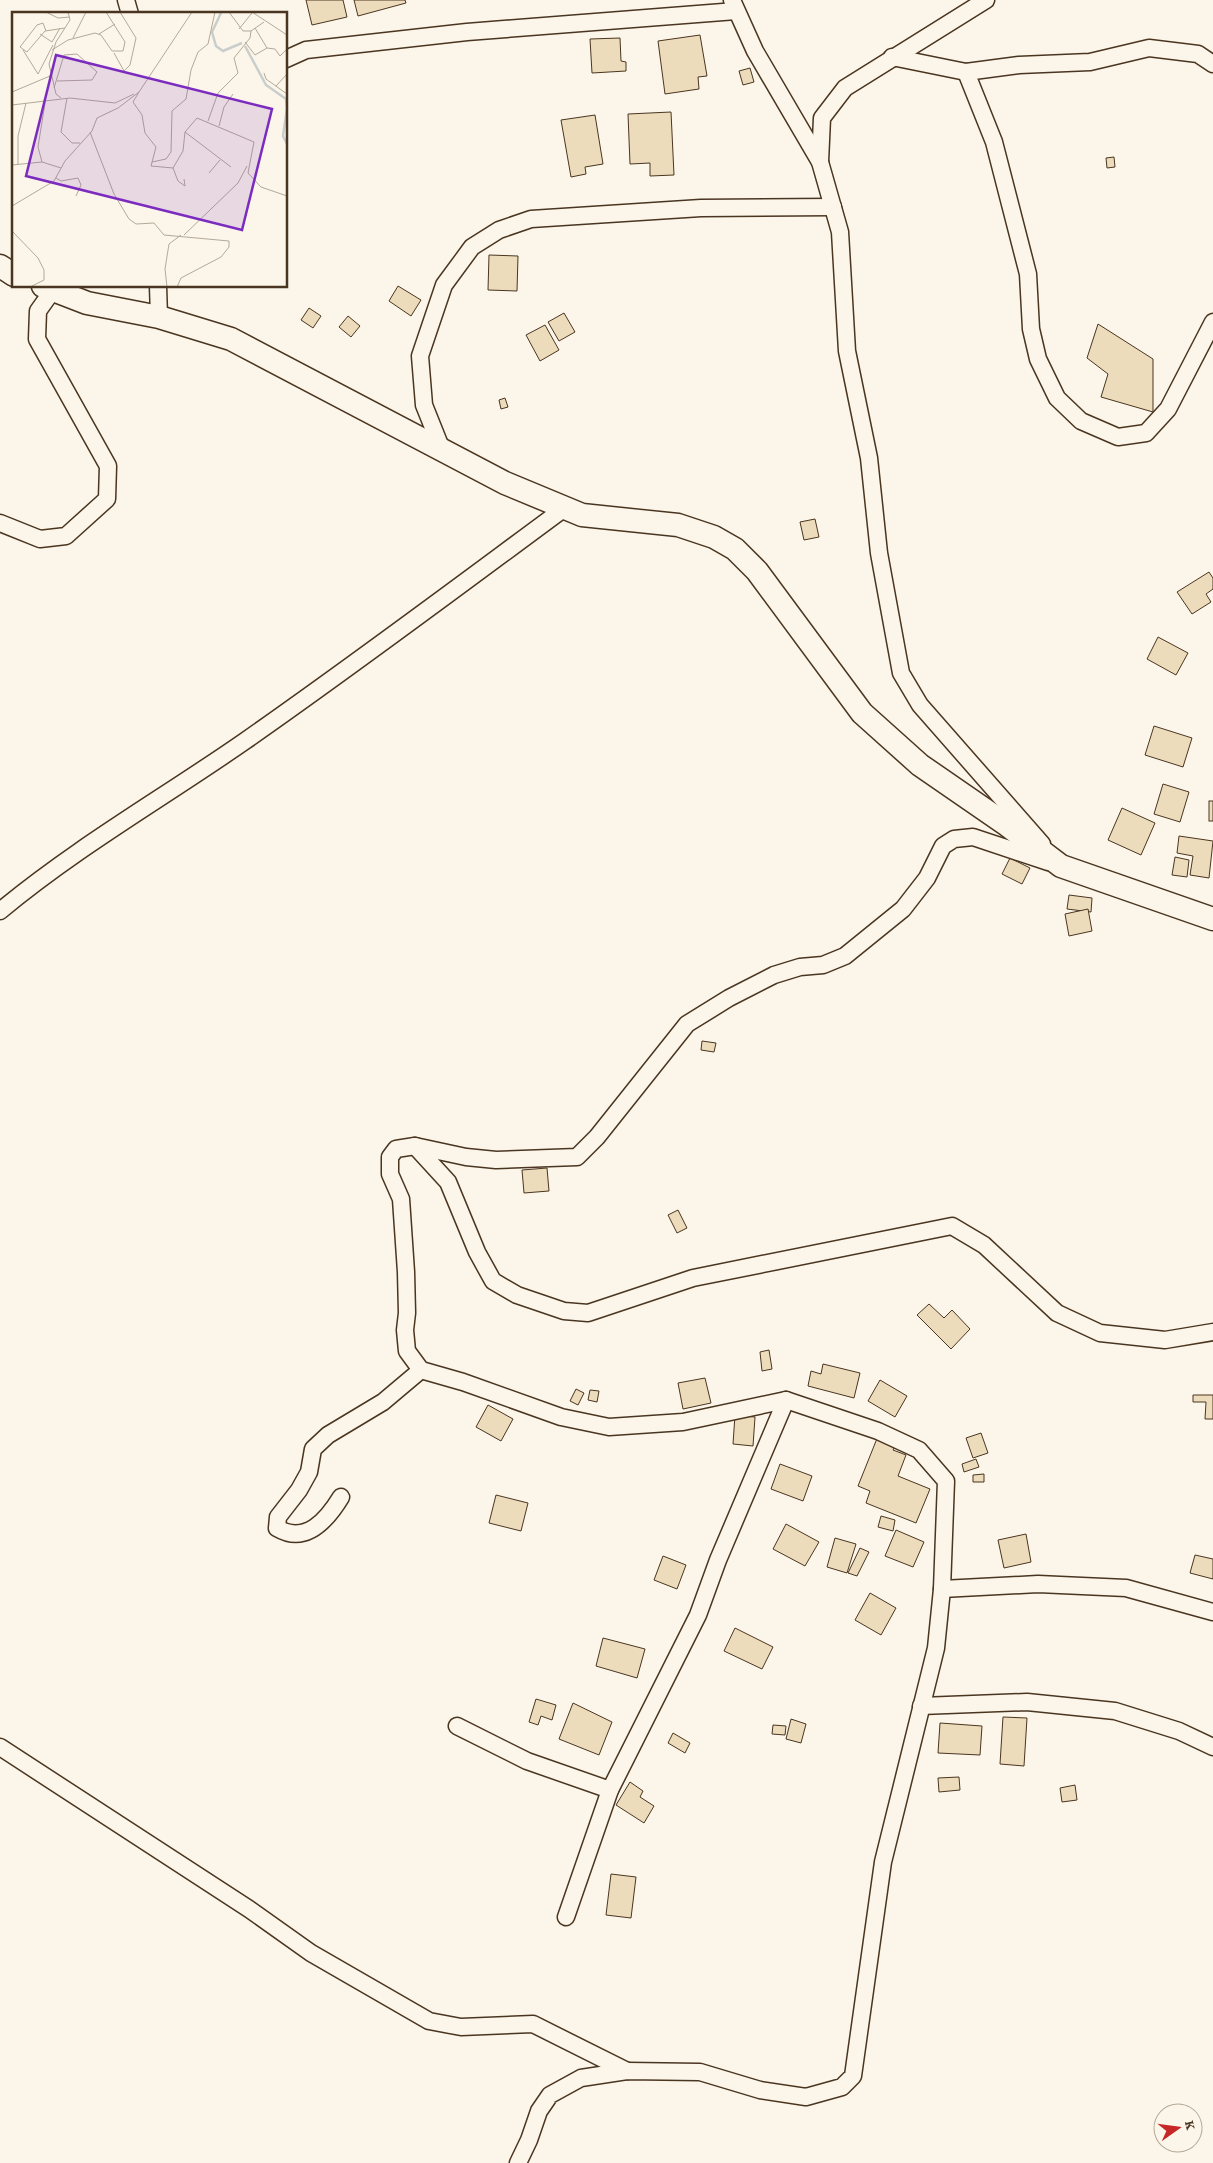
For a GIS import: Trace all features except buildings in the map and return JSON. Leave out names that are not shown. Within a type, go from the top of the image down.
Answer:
[{"type":"street","points":[[820,162],[822,118],[845,88],[986,0]]},
{"type":"street","points":[[288,58],[306,50],[734,5],[755,51],[820,162],[840,232],[847,351],[869,458],[880,553],[901,673],[920,705],[994,787],[1061,866]]},
{"type":"street","points":[[892,57],[966,72],[1019,65],[1090,62],[1149,48],[1198,54],[1213,64]]},
{"type":"street","points":[[966,72],[994,142],[1028,274],[1031,330],[1036,349],[1058,398],[1081,420],[1118,437],[1146,433],[1168,409],[1213,322]]},
{"type":"street","points":[[442,450],[424,405],[420,356],[444,285],[472,247],[499,230],[531,219],[701,208],[833,207]]},
{"type":"street","points":[[0,266],[12,274]]},
{"type":"street","points":[[0,523],[40,539],[66,536],[107,499],[108,466],[37,339],[38,311],[48,288],[87,303],[159,317],[231,339],[505,483],[582,515],[678,525],[714,536],[735,549],[757,571],[862,713],[920,764],[1007,825],[1061,866]]},
{"type":"street","points":[[158,288],[159,317]]},
{"type":"street","points":[[0,911],[38,879],[102,834],[244,741],[566,507]]},
{"type":"street","points":[[518,2163],[529,2140],[539,2111],[550,2095],[580,2078],[627,2071],[700,2072],[760,2090],[806,2097],[842,2087],[853,2076],[883,1862],[936,1648],[942,1589],[946,1481],[919,1450],[878,1431],[804,1408],[786,1400],[683,1422],[609,1427],[562,1417],[463,1382],[421,1370],[407,1351],[401,1198],[390,1174],[390,1157],[396,1149],[415,1146],[466,1157],[496,1160],[578,1157],[597,1137],[687,1024],[729,998],[774,975],[800,967],[823,965],[846,956],[903,910],[926,878],[943,846],[954,839],[974,838],[1213,919]]},
{"type":"street","points":[[415,1146],[448,1182],[476,1252],[493,1281],[517,1295],[564,1311],[588,1313],[693,1278],[952,1226],[984,1245],[1057,1313],[1100,1333],[1165,1340],[1213,1332]]},
{"type":"street","points":[[341,1497],[329,1516],[310,1531],[288,1534],[277,1528],[278,1517],[299,1490],[309,1472],[314,1448],[328,1434],[383,1402],[421,1370]]},
{"type":"street","points":[[566,1917],[610,1790],[698,1615],[718,1560],[786,1400]]},
{"type":"street","points":[[942,1589],[1038,1584],[1126,1588],[1213,1612]]},
{"type":"street","points":[[921,1706],[1027,1702],[1115,1711],[1179,1731],[1213,1747]]},
{"type":"street","points":[[457,1726],[527,1761],[610,1790]]},
{"type":"street","points":[[0,1747],[249,1909],[311,1953],[429,2021],[461,2027],[533,2024],[627,2071]]}]
